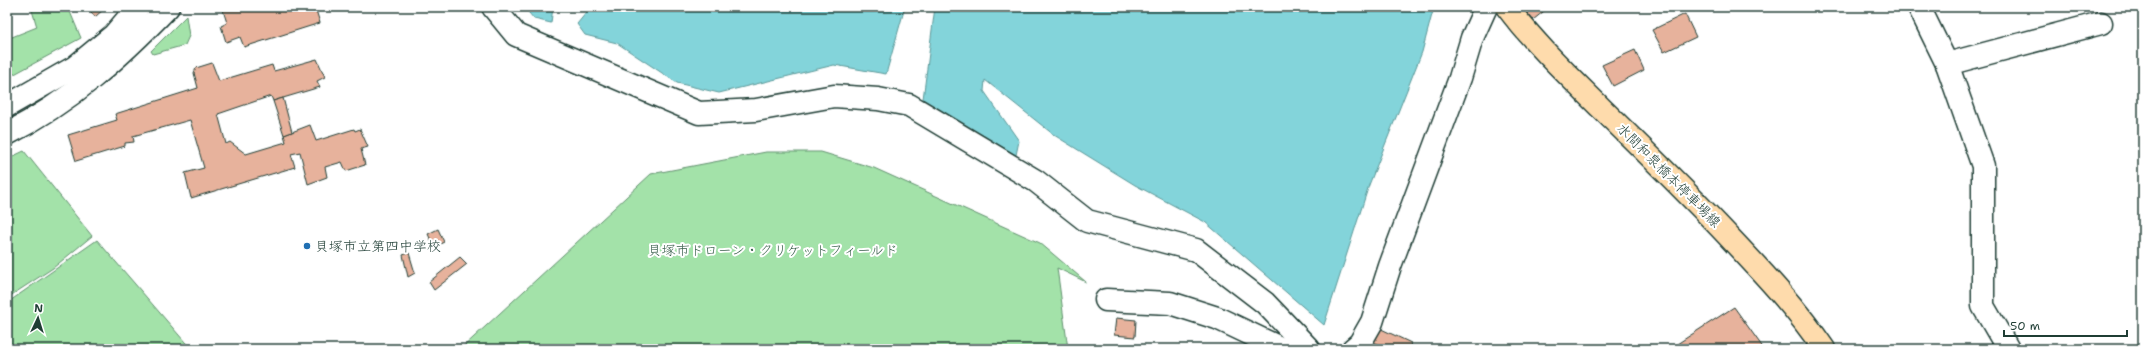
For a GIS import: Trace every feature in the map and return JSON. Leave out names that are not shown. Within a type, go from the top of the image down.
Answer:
[{"type":"main road","name":"水間和泉橋本停車場線","points":[[1507,7],[1528,33],[1574,81],[1674,180],[1774,284],[1807,324],[1824,349]]},
{"type":"street","points":[[7,134],[32,121],[82,87],[115,47],[138,7]]},
{"type":"street","points":[[7,106],[75,67],[115,47],[168,7]]},
{"type":"street","points":[[493,7],[516,35],[699,113],[756,110],[834,96],[878,99],[909,105],[1036,181],[1087,221],[1196,250],[1265,303],[1309,349]]},
{"type":"street","points":[[1353,349],[1360,343],[1372,322],[1393,259],[1460,78],[1472,38],[1486,7]]},
{"type":"street","points":[[1919,7],[1947,64],[1983,166],[1983,306],[2008,349]]},
{"type":"street","points":[[1947,64],[2101,23]]},
{"type":"street","points":[[1106,300],[1170,302],[1217,318],[1282,349]]},
{"type":"green space","points":[[31,7],[68,7],[81,38],[7,78],[7,39],[37,27]]},
{"type":"green space","points":[[186,16],[189,36],[185,45],[153,54],[151,51]]},
{"type":"green space","points":[[24,151],[92,236],[53,268],[7,298],[7,159]]},
{"type":"green space","name":"貝塚市ドローン・クリケットフィールド","points":[[766,152],[821,152],[874,168],[1040,243],[1086,282],[1057,268],[1068,349],[461,349],[651,174]]},
{"type":"green space","points":[[97,240],[191,349],[7,349],[7,303]]},
{"type":"water","points":[[524,7],[553,7],[551,23],[534,19]]},
{"type":"water","points":[[591,7],[905,7],[886,74],[834,65],[719,93],[677,83],[617,43],[585,35],[577,24]]},
{"type":"water","points":[[935,7],[1434,7],[1422,52],[1369,185],[1324,325],[1205,222],[1135,185],[1054,135],[985,80],[984,91],[1019,141],[1016,155],[923,99]]},
{"type":"building","points":[[87,7],[106,7],[95,17]]},
{"type":"building","points":[[222,7],[315,7],[320,23],[244,47],[240,37],[226,42],[221,26],[227,23]]},
{"type":"building","points":[[1522,7],[1549,7],[1533,20]]},
{"type":"building","points":[[1685,14],[1696,37],[1664,52],[1652,30]]},
{"type":"building","points":[[1635,50],[1644,70],[1613,86],[1602,65]]},
{"type":"building","points":[[317,59],[325,77],[317,81],[320,87],[273,101],[271,96],[218,114],[226,144],[230,142],[246,154],[286,142],[284,135],[310,125],[316,141],[354,129],[355,131],[360,129],[368,147],[361,149],[365,165],[346,171],[342,162],[325,167],[327,177],[308,184],[300,152],[291,154],[295,167],[191,198],[185,173],[204,168],[190,120],[133,136],[134,142],[125,143],[125,146],[76,161],[68,135],[117,120],[115,114],[198,88],[194,73],[196,68],[212,63],[219,81],[272,65],[274,71]]},
{"type":"building","points":[[283,98],[292,132],[284,135],[273,101]]},
{"type":"building","points":[[438,229],[444,242],[434,247],[428,234]]},
{"type":"building","points":[[409,253],[415,273],[408,277],[403,255]]},
{"type":"building","points":[[460,257],[467,264],[434,290],[429,282]]},
{"type":"building","points":[[1734,307],[1764,349],[1681,349],[1677,344]]},
{"type":"building","points":[[1116,318],[1136,320],[1135,337],[1114,335]]},
{"type":"building","points":[[1377,327],[1411,343],[1409,349],[1389,349],[1371,341]]},
{"type":"place","name":"貝塚市立第四中学校","points":[[307,246]]}]
